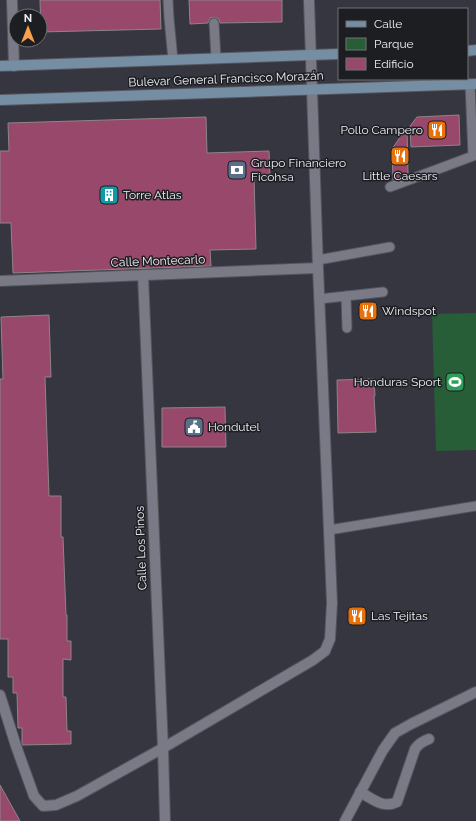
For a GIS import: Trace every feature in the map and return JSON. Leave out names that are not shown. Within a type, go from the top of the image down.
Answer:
[{"type":"main road","name":"Bulevar General Francisco Morazán","points":[[0,66],[338,54]]},
{"type":"main road","name":"Bulevar General Francisco Morazán","points":[[0,100],[473,84]]},
{"type":"street","points":[[12,0],[14,66]]},
{"type":"street","points":[[0,695],[34,796],[42,806],[56,805],[77,796],[163,748],[325,652],[330,639],[332,603],[319,299],[309,0]]},
{"type":"street","name":"Calle Montecarlo","points":[[0,280],[143,275],[318,264]]},
{"type":"street","name":"Calle Los Pinos","points":[[143,275],[165,821]]},
{"type":"street","points":[[345,821],[382,750],[395,733],[476,692]]},
{"type":"street","points":[[360,792],[384,805],[391,805],[397,802],[416,749],[424,740],[429,739]]},
{"type":"lane","points":[[168,0],[173,60]]},
{"type":"lane","points":[[214,23],[216,58]]},
{"type":"lane","points":[[390,187],[473,156],[473,84]]},
{"type":"lane","points":[[318,264],[390,247]]},
{"type":"lane","points":[[319,299],[382,292]]},
{"type":"lane","points":[[346,296],[347,328]]},
{"type":"lane","points":[[329,530],[476,506]]},
{"type":"green space","name":"Honduras Sport","points":[[476,313],[476,450],[436,451],[432,314]]},
{"type":"building","points":[[40,0],[160,0],[161,29],[48,32],[48,8],[40,8]]},
{"type":"building","points":[[189,0],[282,0],[282,22],[220,23],[219,19],[214,17],[210,18],[208,23],[190,24]]},
{"type":"building","points":[[459,115],[460,145],[411,147],[410,126],[417,117]]},
{"type":"building","name":"Torre Atlas","points":[[206,117],[207,153],[269,151],[270,176],[254,177],[256,249],[210,250],[211,266],[13,273],[11,223],[0,223],[0,151],[9,151],[8,123]]},
{"type":"building","points":[[407,127],[408,174],[393,180],[392,149]]},
{"type":"building","points":[[49,315],[51,377],[45,377],[49,496],[61,496],[61,537],[63,537],[67,641],[71,641],[71,660],[63,659],[63,697],[66,697],[67,731],[71,731],[71,744],[22,745],[22,728],[18,728],[17,693],[13,693],[13,677],[8,677],[8,639],[0,639],[0,379],[3,379],[1,317]]},
{"type":"building","points":[[374,379],[376,432],[338,433],[337,380]]},
{"type":"building","name":"Hondutel","points":[[225,407],[226,447],[162,447],[162,408]]},
{"type":"building","points":[[0,785],[20,821],[0,821]]},
{"type":"place","name":"Pollo Campero","points":[[437,130]]},
{"type":"place","name":"Little Caesars","points":[[400,156]]},
{"type":"place","name":"Grupo Financiero Ficohsa","points":[[237,170]]},
{"type":"place","name":"Torre Atlas","points":[[109,195]]},
{"type":"place","name":"Windspot","points":[[368,311]]},
{"type":"place","name":"Honduras Sport","points":[[455,382]]},
{"type":"place","name":"Hondutel","points":[[194,427]]},
{"type":"place","name":"Las Tejitas","points":[[357,616]]}]
